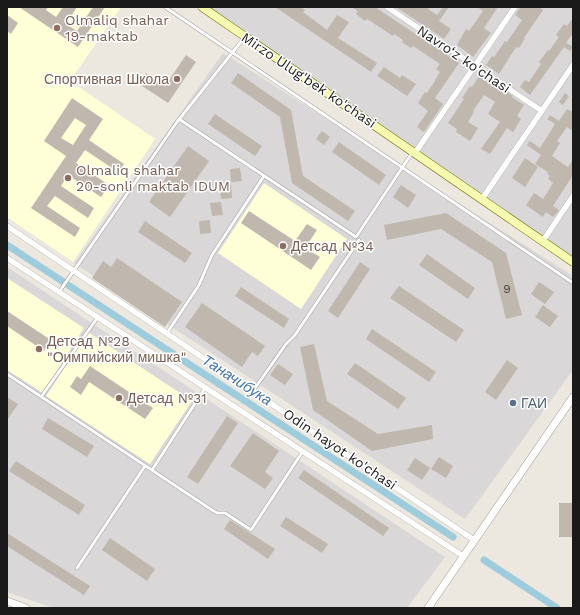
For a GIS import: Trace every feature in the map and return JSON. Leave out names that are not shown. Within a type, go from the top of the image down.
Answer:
[{"type":"main road","name":"Mirzo Ulug'bek ko'chasi","points":[[202,7],[573,262]]},
{"type":"street","name":"Navro‘z ko'chasi","points":[[387,7],[542,111]]},
{"type":"street","points":[[414,152],[514,7]]},
{"type":"street","points":[[482,199],[573,65]]},
{"type":"street","points":[[543,241],[573,196]]},
{"type":"street","name":"Odin hayot ko'chasi","points":[[7,226],[474,540]]},
{"type":"street","name":"Odin hayot ko'chasi","points":[[7,258],[60,291],[463,556]]},
{"type":"street","points":[[428,608],[573,397]]},
{"type":"street","points":[[7,601],[26,608]]},
{"type":"lane","points":[[165,7],[573,283]]},
{"type":"lane","points":[[60,291],[179,119],[245,36]]},
{"type":"lane","points":[[179,119],[356,237],[414,152]]},
{"type":"lane","points":[[167,333],[199,284],[212,255],[264,176]]},
{"type":"lane","points":[[253,391],[286,344],[295,335],[359,240]]},
{"type":"lane","points":[[41,397],[98,317]]},
{"type":"lane","points":[[7,374],[212,510],[217,513],[225,513],[251,530],[303,451]]},
{"type":"lane","points":[[152,470],[206,388]]},
{"type":"lane","points":[[77,568],[145,466]]},
{"type":"shaded area","name":"Olmaliq shahar 20-sonli maktab IDUM","points":[[7,7],[121,7],[70,81],[155,139],[73,262],[7,217]]},
{"type":"shaded area","points":[[202,7],[573,7],[573,262]]},
{"type":"shaded area","points":[[223,53],[573,276],[573,370],[465,519],[74,263]]},
{"type":"shaded area","name":"Детсад №34","points":[[264,183],[347,239],[301,309],[218,253]]},
{"type":"shaded area","points":[[7,267],[445,557],[407,608],[54,608],[7,592]]},
{"type":"shaded area","name":"Детсад №28 \"Оимпийский мишка\"","points":[[7,278],[84,328],[43,393],[7,370]]},
{"type":"shaded area","name":"Детсад №31","points":[[88,332],[192,401],[150,464],[46,396]]},
{"type":"building","points":[[19,7],[48,7],[46,10],[56,17],[63,7],[77,7],[66,24],[77,31],[93,7],[105,7],[78,47]]},
{"type":"building","points":[[275,7],[301,7],[305,10],[303,12],[327,30],[337,15],[349,22],[338,38],[377,63],[371,72]]},
{"type":"building","points":[[351,7],[375,7],[459,63],[435,98],[443,104],[424,132],[417,127],[428,111],[418,103],[435,81],[440,72],[436,69],[440,64],[413,46],[411,48],[394,34],[393,36],[367,19],[365,21],[356,14],[358,11]]},
{"type":"building","points":[[396,7],[430,7],[428,9],[437,15],[443,7],[449,7],[439,21],[451,29],[444,39]]},
{"type":"building","points":[[477,7],[498,7],[484,28],[491,33],[473,57],[457,45],[466,29],[469,31],[483,11]]},
{"type":"building","points":[[521,7],[540,7],[543,10],[519,48],[516,47],[499,74],[486,65],[492,56],[494,57],[505,41],[507,42],[522,20],[515,15]]},
{"type":"building","points":[[7,15],[18,23],[11,34],[7,31]]},
{"type":"building","points":[[573,18],[573,33],[566,43],[573,47],[570,51],[564,47],[530,95],[520,87],[525,80],[529,82],[541,64],[539,62],[559,37],[556,35],[564,24],[567,26]]},
{"type":"building","name":"Спортивная Школа","points":[[186,55],[196,62],[168,103],[139,84],[146,73],[165,86]]},
{"type":"building","points":[[384,67],[400,78],[402,75],[416,84],[407,96],[377,76]]},
{"type":"building","points":[[238,73],[291,110],[303,176],[355,211],[348,221],[292,183],[280,117],[231,83]]},
{"type":"building","points":[[480,75],[513,96],[512,97],[524,105],[517,116],[521,119],[513,132],[507,128],[490,154],[481,149],[500,122],[488,114],[495,102],[484,95],[473,111],[474,112],[468,122],[478,128],[470,141],[456,132],[457,129],[448,123],[464,99],[462,98],[470,86],[472,87]]},
{"type":"building","points":[[565,93],[569,96],[563,105],[559,102]]},
{"type":"building","points":[[72,98],[103,119],[89,140],[124,164],[118,172],[85,150],[76,163],[109,185],[101,197],[68,175],[61,186],[94,208],[88,218],[55,196],[47,206],[80,228],[75,237],[31,208],[66,156],[44,141]],"holes":[[[75,118],[86,125],[73,145],[61,138]]]},
{"type":"building","points":[[567,109],[573,112],[573,131],[567,127],[557,141],[560,143],[552,156],[568,167],[573,160],[573,175],[553,206],[559,210],[553,217],[546,212],[543,217],[526,205],[534,193],[543,199],[553,183],[548,179],[550,176],[547,173],[548,172],[535,164],[541,155],[527,145],[530,141],[540,148],[555,124],[547,119],[550,115],[559,121]]},
{"type":"building","points":[[215,114],[262,146],[255,156],[208,124]]},
{"type":"building","points":[[322,131],[330,137],[324,145],[316,139]]},
{"type":"building","points":[[339,142],[386,175],[379,185],[332,152]]},
{"type":"building","points":[[188,146],[209,161],[170,217],[149,202]]},
{"type":"building","points":[[525,158],[538,167],[525,187],[512,178]]},
{"type":"building","points":[[240,168],[242,181],[231,182],[230,169]]},
{"type":"building","points":[[231,185],[232,198],[221,199],[220,186]]},
{"type":"building","points":[[401,185],[416,195],[408,208],[393,197]]},
{"type":"building","points":[[221,202],[223,215],[212,216],[210,203]]},
{"type":"building","points":[[249,211],[295,241],[307,224],[317,230],[305,248],[320,257],[311,270],[241,223]]},
{"type":"building","points":[[446,213],[506,253],[522,315],[506,319],[492,262],[441,229],[387,240],[384,225]]},
{"type":"building","points":[[210,220],[211,233],[200,234],[199,221]]},
{"type":"building","points":[[145,221],[192,253],[185,263],[138,232]]},
{"type":"building","points":[[427,254],[475,288],[468,299],[419,265]]},
{"type":"building","points":[[117,258],[182,302],[165,327],[92,278],[103,261],[111,267]]},
{"type":"building","points":[[360,262],[370,269],[338,318],[328,311]]},
{"type":"building","points":[[539,282],[554,292],[545,304],[531,294]]},
{"type":"building","points":[[399,286],[464,330],[456,342],[390,298]]},
{"type":"building","points":[[241,287],[289,319],[284,328],[235,296]]},
{"type":"building","points":[[202,303],[265,346],[258,356],[252,352],[242,367],[185,327]]},
{"type":"building","points":[[543,305],[558,316],[550,327],[535,317]]},
{"type":"building","points":[[7,311],[51,340],[44,351],[7,326]]},
{"type":"building","points":[[372,329],[436,372],[429,382],[366,339]]},
{"type":"building","points":[[314,344],[327,401],[378,434],[432,425],[433,439],[372,451],[313,410],[300,347]]},
{"type":"building","points":[[507,360],[518,368],[496,400],[485,392]]},
{"type":"building","points":[[355,363],[406,398],[398,409],[347,374]]},
{"type":"building","points":[[278,364],[293,374],[285,385],[270,375]]},
{"type":"building","points":[[90,366],[153,408],[145,419],[89,382],[81,395],[70,387],[77,376],[81,379]]},
{"type":"building","points":[[7,397],[18,404],[7,420]]},
{"type":"building","points":[[227,416],[238,423],[198,484],[187,477]]},
{"type":"building","points":[[48,418],[94,446],[87,457],[42,429]]},
{"type":"building","points":[[253,433],[279,451],[265,472],[273,478],[265,489],[230,466]]},
{"type":"building","points":[[439,457],[453,466],[446,478],[431,469]]},
{"type":"building","points":[[415,458],[430,468],[422,480],[407,470]]},
{"type":"building","points":[[16,461],[85,505],[79,515],[9,471]]},
{"type":"building","points":[[304,470],[389,528],[383,536],[298,478]]},
{"type":"building","points":[[559,503],[573,503],[573,537],[559,537]]},
{"type":"building","points":[[286,517],[328,544],[322,553],[280,526]]},
{"type":"building","points":[[230,520],[275,549],[268,559],[224,529]]},
{"type":"building","points":[[7,533],[90,586],[84,595],[7,546]]},
{"type":"building","points":[[110,538],[155,569],[147,581],[102,550]]},
{"type":"waterway","name":"Таначибука","points":[[7,245],[453,537]]},
{"type":"waterway","name":"Таначибука","points":[[484,560],[557,608]]},
{"type":"place","name":"Olmaliq shahar 19-maktab","points":[[57,28]]},
{"type":"place","name":"Спортивная Школа","points":[[177,79]]},
{"type":"place","name":"Olmaliq shahar 20-sonli maktab IDUM","points":[[68,178]]},
{"type":"place","name":"Детсад №34","points":[[283,246]]},
{"type":"place","name":"Детсад №28 \"Оимпийский мишка\"","points":[[39,349]]},
{"type":"place","name":"Детсад №31","points":[[119,398]]},
{"type":"place","name":"ГАИ","points":[[513,403]]}]
